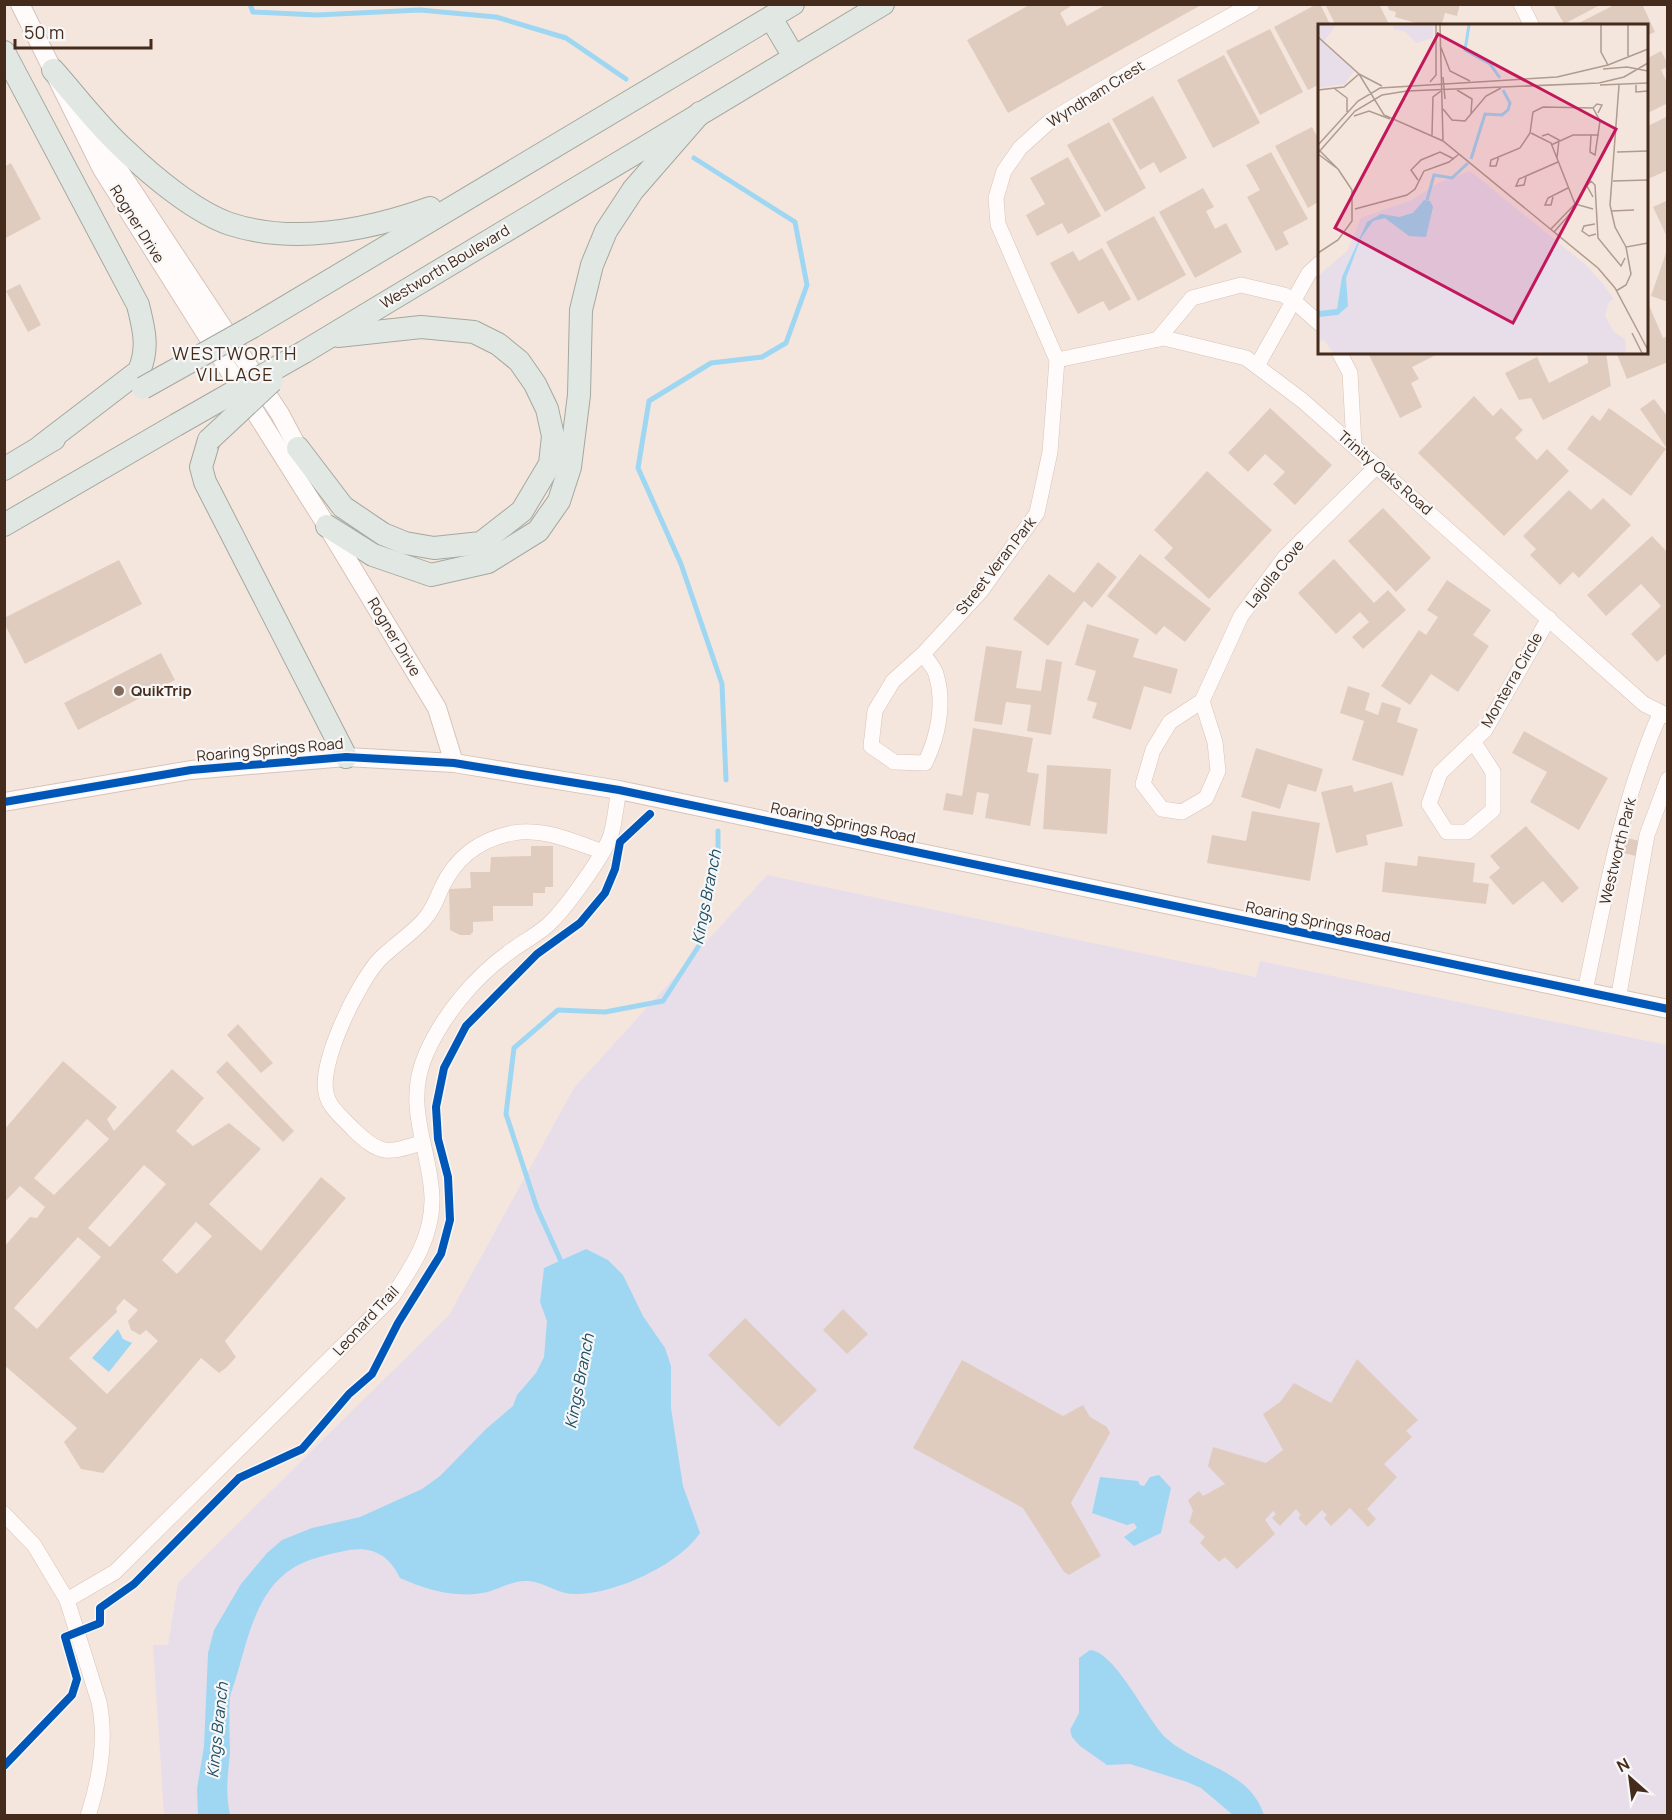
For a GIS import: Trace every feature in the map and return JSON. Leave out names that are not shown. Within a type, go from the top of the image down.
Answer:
[{"type":"main road","points":[[4,469],[252,327],[793,4]]},
{"type":"main road","name":"Westworth Boulevard","points":[[4,525],[330,337],[883,4]]},
{"type":"main road","points":[[771,18],[794,57]]},
{"type":"main road","points":[[4,52],[138,305],[145,331],[146,355],[140,371],[41,446]]},
{"type":"main road","points":[[53,70],[125,151],[183,197],[230,224],[289,234],[336,232],[396,220],[477,192]]},
{"type":"main road","points":[[327,526],[373,555],[431,575],[488,562],[538,531],[559,501],[570,467],[579,395],[581,310],[592,265],[606,231],[633,190],[700,113]]},
{"type":"main road","points":[[298,448],[343,507],[383,534],[405,543],[434,548],[481,543],[522,511],[550,464],[553,436],[548,409],[535,384],[519,361],[498,344],[474,332],[421,327],[330,337]]},
{"type":"main road","points":[[304,352],[219,428],[209,440],[201,467],[205,482],[346,757]]},
{"type":"street","points":[[20,4],[53,70]]},
{"type":"street","name":"Wyndham Crest","points":[[1057,360],[998,224],[996,198],[1004,171],[1020,148],[1050,121],[1140,66],[1252,4]]},
{"type":"street","points":[[1521,4],[1531,24]]},
{"type":"street","name":"Rogner Drive","points":[[53,70],[280,414],[298,448]]},
{"type":"street","name":"Rogner Drive","points":[[53,70],[102,169],[327,526],[437,708],[454,763]]},
{"type":"street","points":[[1257,366],[1309,273],[1318,266]]},
{"type":"street","points":[[1158,339],[1192,298],[1241,285],[1284,295],[1294,300],[1318,322]]},
{"type":"street","name":"Trinity Oaks Road","points":[[1057,360],[1158,339],[1246,358],[1303,401],[1354,445],[1644,704],[1664,715]]},
{"type":"street","points":[[1340,354],[1350,373],[1354,445]]},
{"type":"street","name":"Street Veran Park","points":[[923,654],[936,673],[939,705],[937,739],[925,763],[894,762],[871,746],[875,711],[893,681],[923,654],[981,591],[1037,513],[1050,452],[1057,360]]},
{"type":"street","name":"Lajolla Cove","points":[[1202,702],[1241,616],[1285,557],[1377,466]]},
{"type":"street","name":"Monterra Circle","points":[[1473,741],[1493,772],[1493,810],[1467,832],[1447,832],[1429,804],[1440,773],[1473,741],[1485,730],[1549,618]]},
{"type":"street","points":[[1202,702],[1215,742],[1218,771],[1206,798],[1182,812],[1162,809],[1143,784],[1153,750],[1170,722],[1202,702]]},
{"type":"street","name":"Westworth Park","points":[[1585,991],[1622,823],[1649,740],[1664,715]]},
{"type":"street","name":"Roaring Springs Road","points":[[4,802],[191,770],[346,757],[454,763],[619,790],[1668,1009]]},
{"type":"street","name":"Westworth Park","points":[[1618,1000],[1647,835],[1668,779]]},
{"type":"street","name":"Leonard Trail","points":[[67,1600],[115,1572],[392,1297],[419,1257],[430,1222],[432,1197],[416,1113],[417,1087],[426,1055],[471,984],[507,953],[551,923],[576,892],[610,837],[619,790]]},
{"type":"street","points":[[421,1143],[394,1152],[375,1149],[333,1109],[328,1100],[326,1080],[338,1034],[359,991],[378,962],[422,923],[433,909],[453,867],[466,853],[486,842],[514,832],[551,834],[601,851]]},
{"type":"street","points":[[4,1514],[34,1545],[67,1600],[102,1716],[99,1781],[88,1815]]},
{"type":"shaded area","points":[[767,875],[1256,977],[1260,961],[1667,1045],[1667,1815],[164,1815],[153,1645],[168,1645],[178,1583],[449,1315],[574,1088]]},
{"type":"water","points":[[586,1249],[608,1260],[623,1275],[643,1316],[665,1348],[671,1366],[671,1408],[683,1486],[700,1533],[676,1557],[642,1577],[605,1590],[588,1593],[566,1593],[528,1581],[477,1594],[443,1592],[400,1578],[386,1558],[373,1551],[358,1549],[328,1555],[293,1568],[279,1579],[259,1608],[231,1693],[227,1791],[230,1815],[198,1815],[197,1789],[204,1746],[208,1653],[214,1630],[241,1584],[267,1553],[282,1540],[312,1528],[360,1517],[422,1489],[440,1476],[486,1429],[513,1406],[517,1395],[536,1373],[544,1357],[547,1321],[540,1302],[544,1268]]},
{"type":"water","points":[[118,1329],[123,1339],[132,1343],[109,1372],[92,1358]]},
{"type":"water","points":[[1159,1475],[1171,1488],[1161,1533],[1134,1546],[1124,1537],[1137,1528],[1134,1523],[1127,1525],[1092,1513],[1100,1477],[1138,1481],[1144,1486],[1150,1477]]},
{"type":"water","points":[[1090,1650],[1100,1653],[1110,1662],[1166,1738],[1192,1756],[1235,1778],[1257,1800],[1264,1815],[1233,1815],[1201,1788],[1130,1764],[1107,1765],[1080,1746],[1072,1737],[1070,1730],[1079,1713],[1079,1658]]},
{"type":"building","points":[[1031,4],[1074,4],[1060,13],[1067,26],[1107,4],[1203,4],[1008,113],[967,40]]},
{"type":"building","points":[[1320,4],[1330,24],[1318,24],[1318,85],[1308,90],[1274,27]]},
{"type":"building","points":[[1325,4],[1379,4],[1389,24],[1335,24]]},
{"type":"building","points":[[1387,4],[1460,4],[1457,16],[1445,13],[1442,24],[1419,24],[1395,17],[1396,12],[1389,10]]},
{"type":"building","points":[[1553,4],[1602,4],[1564,24]]},
{"type":"building","points":[[1616,4],[1642,4],[1655,32],[1648,35],[1648,24],[1577,24]]},
{"type":"building","points":[[1270,29],[1303,92],[1260,115],[1226,51]]},
{"type":"building","points":[[1661,51],[1668,64],[1668,67],[1661,70],[1668,84],[1668,103],[1648,113],[1648,58]]},
{"type":"building","points":[[1224,55],[1260,123],[1213,148],[1177,80]]},
{"type":"building","points":[[1153,96],[1187,158],[1160,173],[1154,162],[1140,170],[1112,119]]},
{"type":"building","points":[[1668,116],[1668,170],[1648,179],[1648,126]]},
{"type":"building","points":[[1109,122],[1146,188],[1105,212],[1067,145]]},
{"type":"building","points":[[1312,127],[1318,138],[1318,202],[1308,208],[1275,146]]},
{"type":"building","points":[[1271,152],[1308,219],[1283,232],[1289,244],[1276,251],[1247,197],[1260,190],[1246,165]]},
{"type":"building","points":[[1068,157],[1101,216],[1068,234],[1062,223],[1037,236],[1026,215],[1045,204],[1030,178]]},
{"type":"building","points":[[11,163],[41,219],[4,239],[4,167]]},
{"type":"building","points":[[1203,188],[1214,207],[1206,211],[1215,229],[1226,223],[1242,252],[1195,278],[1159,212]]},
{"type":"building","points":[[1668,200],[1668,239],[1653,207]]},
{"type":"building","points":[[1154,216],[1186,275],[1138,301],[1106,242]]},
{"type":"building","points":[[1102,248],[1131,299],[1109,311],[1103,301],[1078,314],[1050,263],[1073,251],[1079,261]]},
{"type":"building","points":[[1668,250],[1668,302],[1651,296]]},
{"type":"building","points":[[20,284],[41,325],[28,332],[6,291]]},
{"type":"building","points":[[1648,303],[1663,338],[1668,336],[1668,362],[1627,379],[1617,354],[1648,354]]},
{"type":"building","points":[[1438,354],[1412,367],[1419,379],[1411,383],[1422,407],[1400,418],[1369,355]]},
{"type":"building","points":[[1587,354],[1606,354],[1611,386],[1543,420],[1531,398],[1519,400],[1505,373],[1537,357],[1549,383],[1588,363]]},
{"type":"building","points":[[1474,396],[1493,416],[1501,408],[1523,430],[1515,438],[1537,460],[1547,449],[1569,471],[1504,536],[1418,453]]},
{"type":"building","points":[[1654,399],[1668,417],[1668,450],[1640,409]]},
{"type":"building","points":[[1270,408],[1332,465],[1295,505],[1273,484],[1285,472],[1265,454],[1248,472],[1228,453]]},
{"type":"building","points":[[1609,408],[1666,449],[1631,496],[1567,449],[1592,415],[1600,421]]},
{"type":"building","points":[[1207,471],[1272,530],[1209,599],[1164,558],[1173,548],[1154,530]]},
{"type":"building","points":[[1569,490],[1591,510],[1603,498],[1631,525],[1579,578],[1573,572],[1560,585],[1530,555],[1536,549],[1523,536]]},
{"type":"building","points":[[1383,508],[1431,558],[1396,592],[1348,541]]},
{"type":"building","points":[[1652,536],[1668,553],[1668,652],[1657,662],[1631,634],[1661,606],[1641,584],[1606,616],[1587,595]]},
{"type":"building","points":[[1140,554],[1211,609],[1185,642],[1164,626],[1156,635],[1107,596]]},
{"type":"building","points":[[1334,559],[1374,603],[1388,590],[1406,610],[1363,649],[1352,637],[1369,622],[1360,612],[1336,634],[1298,593]]},
{"type":"building","points":[[119,560],[142,604],[25,664],[4,623],[4,618]]},
{"type":"building","points":[[1098,562],[1117,577],[1092,608],[1084,601],[1048,646],[1013,619],[1049,574],[1074,593]]},
{"type":"building","points":[[1447,580],[1491,610],[1473,635],[1489,646],[1458,692],[1431,674],[1410,705],[1381,686],[1419,630],[1426,635],[1438,617],[1427,610]]},
{"type":"building","points":[[1087,624],[1139,639],[1133,657],[1178,669],[1171,694],[1144,686],[1131,730],[1092,718],[1097,703],[1087,700],[1096,671],[1075,665]]},
{"type":"building","points":[[986,646],[1022,651],[1016,688],[1041,691],[1046,659],[1062,662],[1051,735],[1027,731],[1031,705],[1006,702],[1002,725],[974,721]]},
{"type":"building","name":"QuikTrip","points":[[161,653],[175,680],[78,730],[64,703]]},
{"type":"building","points":[[1348,686],[1370,693],[1365,710],[1378,715],[1382,702],[1401,708],[1397,722],[1418,729],[1403,776],[1352,760],[1364,721],[1340,713]]},
{"type":"building","points":[[973,728],[1033,738],[1027,772],[1039,774],[1030,826],[985,818],[989,794],[977,792],[973,815],[943,810],[946,793],[962,796]]},
{"type":"building","points":[[1524,731],[1608,778],[1579,830],[1530,802],[1547,772],[1512,753]]},
{"type":"building","points":[[1256,748],[1323,769],[1316,792],[1288,784],[1280,809],[1241,797]]},
{"type":"building","points":[[1047,765],[1111,769],[1107,834],[1043,829]]},
{"type":"building","points":[[1392,782],[1403,826],[1366,835],[1368,845],[1336,853],[1321,792],[1352,785],[1354,792]]},
{"type":"building","points":[[1252,811],[1320,823],[1310,881],[1207,863],[1212,835],[1246,841]]},
{"type":"building","points":[[1526,826],[1579,888],[1562,903],[1543,881],[1513,905],[1489,877],[1500,868],[1490,856]]},
{"type":"building","points":[[1627,838],[1640,841],[1636,856],[1623,853]]},
{"type":"building","points":[[531,846],[553,846],[553,887],[545,887],[545,893],[533,893],[533,906],[493,906],[493,921],[473,922],[473,932],[470,935],[460,935],[450,930],[449,889],[471,888],[470,872],[490,872],[491,857],[531,856]]},
{"type":"building","points":[[1418,856],[1475,863],[1473,882],[1489,884],[1486,904],[1382,892],[1385,862],[1417,866]]},
{"type":"building","points":[[238,1024],[273,1063],[261,1073],[227,1035]]},
{"type":"building","points":[[63,1061],[117,1107],[107,1119],[114,1131],[172,1069],[204,1098],[176,1131],[193,1146],[229,1123],[261,1149],[209,1204],[261,1251],[321,1177],[346,1198],[225,1341],[236,1357],[219,1373],[201,1358],[103,1473],[81,1469],[64,1442],[77,1428],[4,1365],[4,1247],[30,1217],[37,1218],[45,1207],[20,1186],[4,1203],[4,1130]],"holes":[[[87,1119],[109,1139],[54,1195],[34,1178]],[[144,1165],[166,1184],[110,1247],[88,1228]],[[196,1222],[212,1236],[177,1274],[162,1260]],[[78,1237],[101,1257],[37,1329],[14,1308]],[[124,1299],[138,1310],[128,1321],[131,1330],[140,1335],[146,1330],[158,1341],[107,1394],[69,1358],[117,1312],[116,1308]]]},
{"type":"building","points":[[227,1061],[294,1131],[283,1142],[216,1072]]},
{"type":"building","points":[[843,1309],[868,1334],[847,1354],[823,1330]]},
{"type":"building","points":[[745,1318],[817,1390],[779,1427],[708,1355]]},
{"type":"building","points":[[1357,1359],[1418,1420],[1406,1431],[1412,1437],[1384,1464],[1397,1477],[1367,1509],[1376,1519],[1368,1527],[1350,1508],[1331,1526],[1324,1518],[1327,1515],[1322,1510],[1306,1526],[1298,1518],[1301,1515],[1296,1509],[1280,1526],[1272,1518],[1276,1514],[1273,1511],[1265,1520],[1275,1534],[1237,1569],[1225,1557],[1219,1562],[1200,1543],[1205,1537],[1189,1522],[1193,1511],[1188,1500],[1199,1491],[1203,1496],[1225,1484],[1208,1466],[1213,1447],[1266,1463],[1283,1450],[1263,1414],[1280,1402],[1294,1383],[1331,1403]]},
{"type":"building","points":[[962,1360],[1063,1416],[1083,1405],[1090,1417],[1107,1427],[1110,1433],[1071,1503],[1101,1556],[1069,1575],[1064,1572],[1023,1508],[913,1448]]},
{"type":"waterway","name":"Kings Branch","points":[[250,4],[253,12],[317,15],[420,10],[496,17],[566,38],[626,79]]},
{"type":"waterway","name":"Kings Branch","points":[[694,158],[795,222],[807,285],[786,343],[762,357],[711,363],[649,401],[638,468],[681,564],[722,684],[726,780]]},
{"type":"waterway","name":"Kings Branch","points":[[564,1268],[537,1208],[506,1114],[514,1048],[558,1010],[605,1012],[663,1001],[700,944],[718,850],[718,831]]},
{"type":"cycle path","points":[[4,802],[191,770],[346,757],[454,763],[619,790],[1668,1009]]},
{"type":"cycle path","points":[[4,1766],[72,1695],[77,1679],[65,1637],[100,1623],[100,1608],[134,1584],[239,1478],[302,1449],[349,1394],[372,1374],[398,1323],[441,1254],[450,1220],[448,1177],[438,1139],[436,1107],[444,1068],[466,1026],[537,954],[580,923],[605,893],[615,869],[620,842],[650,814]]},
{"type":"place","name":"QuikTrip","points":[[119,691]]},
{"type":"district","name":"WESTWORTH VILLAGE","points":[[235,364]]}]
